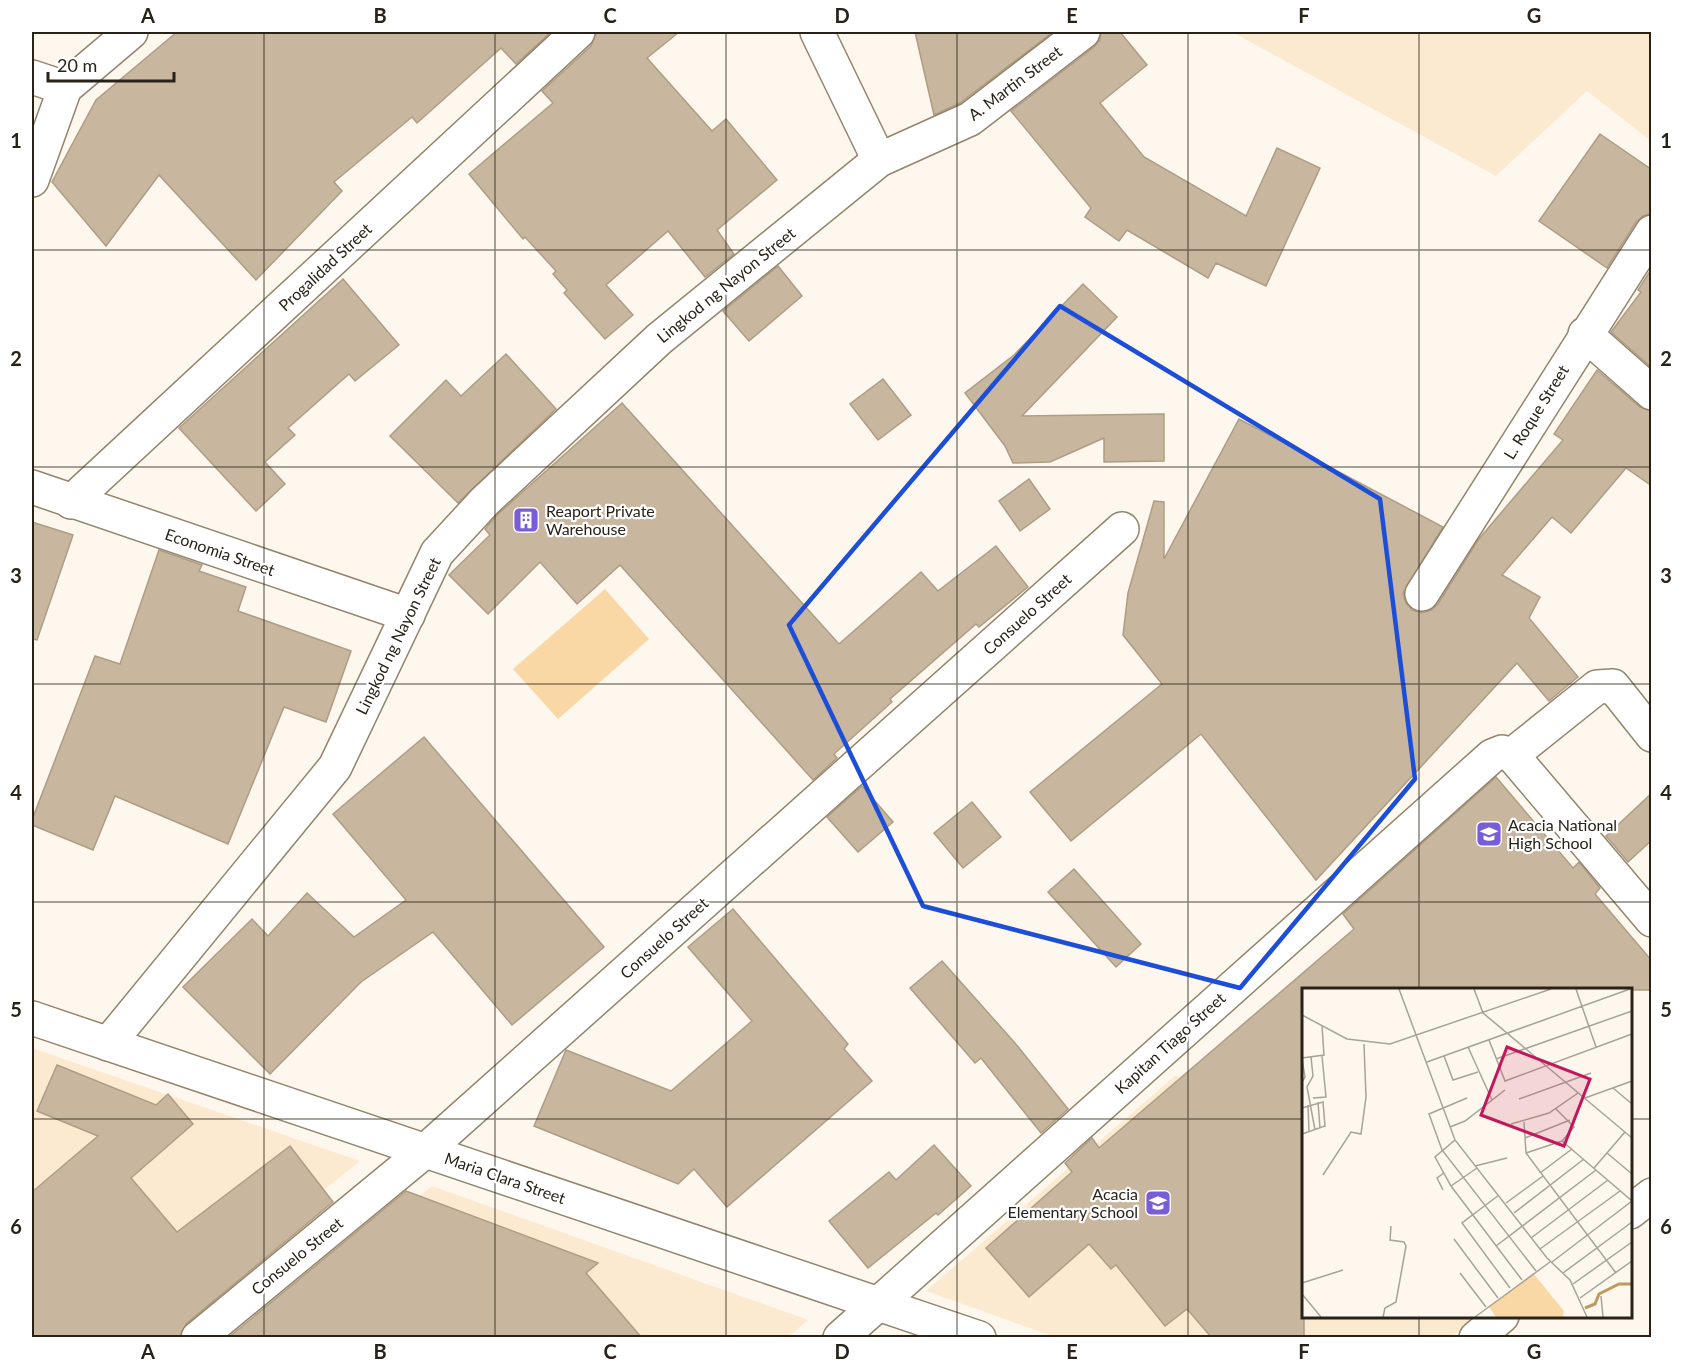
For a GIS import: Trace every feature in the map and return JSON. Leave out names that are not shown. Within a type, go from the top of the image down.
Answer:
[{"type":"street","points":[[32,180],[65,88],[131,32]]},
{"type":"street","name":"Progalidad Street","points":[[71,502],[578,32]]},
{"type":"street","points":[[817,32],[879,160]]},
{"type":"street","name":"A. Martin Street","points":[[879,160],[970,119],[1083,32]]},
{"type":"street","points":[[32,77],[65,88]]},
{"type":"street","name":"Lingkod ng Nayon Street","points":[[108,1044],[335,768],[437,553],[485,501],[658,339],[879,160]]},
{"type":"street","name":"L. Roque Street","points":[[1422,594],[1585,334],[1652,232]]},
{"type":"street","points":[[1585,334],[1652,393]]},
{"type":"street","name":"Economia Street","points":[[32,487],[408,615]]},
{"type":"street","name":"Consuelo Street","points":[[198,1338],[426,1151],[1122,529]]},
{"type":"street","name":"Kapitan Tiago Street","points":[[840,1338],[1492,756],[1507,753],[1597,687],[1613,686],[1652,735]]},
{"type":"street","points":[[1507,753],[1652,920]]},
{"type":"street","name":"Maria Clara Street","points":[[32,1018],[979,1338]]},
{"type":"street","points":[[1632,1210],[1652,1195]]},
{"type":"street","points":[[1476,1338],[1501,1318]]},
{"type":"highlighted area","points":[[1060,306],[1380,499],[1415,779],[1240,988],[923,906],[789,625]]},
{"type":"shaded area","points":[[1232,32],[1651,32],[1651,141],[1587,91],[1496,176]]},
{"type":"shaded area","points":[[605,589],[649,639],[558,719],[513,669]]},
{"type":"shaded area","points":[[32,1048],[360,1161],[140,1337],[32,1338]]},
{"type":"shaded area","name":"Acacia Elementary School","points":[[1176,1075],[1292,1207],[1302,1298],[1302,1318],[1474,1318],[1451,1338],[1055,1337],[926,1291]]},
{"type":"shaded area","points":[[432,1186],[808,1320],[787,1338],[242,1338]]},
{"type":"building","points":[[177,32],[551,32],[516,64],[501,48],[417,123],[412,117],[334,182],[342,191],[256,280],[159,175],[106,246],[52,182],[96,100]]},
{"type":"building","points":[[596,32],[679,32],[647,58],[712,131],[726,119],[777,180],[717,230],[734,254],[705,277],[668,231],[606,285],[633,315],[605,339],[564,293],[567,290],[553,274],[556,271],[525,237],[523,239],[469,174],[553,103],[542,91],[591,46]]},
{"type":"building","points":[[915,32],[1053,32],[960,103],[934,115]]},
{"type":"building","points":[[1101,32],[1120,32],[1147,65],[1100,103],[1144,157],[1246,216],[1277,148],[1320,168],[1266,286],[1216,263],[1208,278],[1127,230],[1119,241],[1085,217],[1091,208],[1011,111],[1094,47],[1100,40]]},
{"type":"building","points":[[1600,134],[1652,170],[1652,213],[1636,222],[1607,268],[1539,221]]},
{"type":"building","points":[[778,266],[802,296],[749,341],[723,311]]},
{"type":"building","points":[[1652,268],[1652,368],[1611,332],[1641,292],[1638,290]]},
{"type":"building","points":[[343,279],[399,345],[355,381],[349,374],[288,428],[295,435],[265,462],[285,484],[256,511],[179,428]]},
{"type":"building","points":[[1083,284],[1117,317],[1022,416],[1164,414],[1164,461],[1104,462],[1104,438],[1050,462],[1013,463],[1005,446],[965,393],[1014,355]]},
{"type":"building","points":[[506,354],[556,409],[458,503],[390,436],[446,380],[461,396]]},
{"type":"building","points":[[1597,370],[1640,407],[1652,411],[1652,486],[1626,468],[1571,533],[1552,517],[1502,575],[1540,597],[1529,618],[1578,677],[1549,701],[1517,663],[1316,880],[1201,734],[1071,841],[1030,792],[1162,684],[1123,635],[1128,593],[1154,501],[1164,502],[1164,559],[1239,419],[1443,527],[1403,593],[1406,603],[1412,610],[1422,613],[1438,604],[1478,540],[1563,440],[1554,434]]},
{"type":"building","points":[[883,379],[911,415],[878,440],[850,404]]},
{"type":"building","points":[[622,403],[839,644],[921,572],[938,591],[996,546],[1028,587],[979,627],[976,624],[890,699],[892,702],[834,754],[837,758],[813,780],[620,565],[577,604],[540,562],[488,614],[449,575],[490,535],[485,529],[498,514]]},
{"type":"building","points":[[1029,479],[1050,509],[1020,531],[999,501]]},
{"type":"building","points":[[32,522],[73,535],[37,640],[32,639]]},
{"type":"building","points":[[159,550],[202,565],[199,571],[246,587],[238,611],[351,651],[326,722],[284,707],[228,844],[115,796],[93,850],[32,825],[32,820],[95,656],[120,664]]},
{"type":"building","points":[[424,737],[604,947],[512,1025],[433,932],[361,982],[270,1074],[183,987],[252,919],[268,936],[307,893],[354,937],[406,900],[333,814]]},
{"type":"building","points":[[1496,777],[1573,868],[1579,862],[1600,888],[1595,894],[1652,961],[1652,990],[1632,990],[1632,988],[1302,988],[1302,1318],[1304,1318],[1304,1338],[1212,1338],[1187,1309],[1165,1326],[1116,1265],[1111,1269],[1089,1244],[1029,1297],[986,1248],[1072,1172],[1065,1163],[1092,1138],[1099,1148],[1354,929],[1343,914]]},
{"type":"building","points":[[862,786],[893,822],[858,852],[827,817]]},
{"type":"building","points":[[1652,793],[1652,840],[1628,862],[1606,836]]},
{"type":"building","points":[[972,802],[1001,837],[963,868],[934,833]]},
{"type":"building","points":[[1074,869],[1141,944],[1116,967],[1048,892]]},
{"type":"building","points":[[733,909],[848,1044],[844,1049],[872,1081],[727,1207],[694,1169],[678,1184],[534,1126],[566,1050],[671,1091],[752,1021],[688,947]]},
{"type":"building","points":[[942,961],[1015,1043],[1068,1109],[1041,1133],[981,1058],[975,1063],[910,988]]},
{"type":"building","points":[[57,1065],[156,1105],[168,1094],[193,1124],[131,1178],[177,1232],[290,1146],[333,1202],[186,1324],[180,1338],[32,1338],[32,1192],[98,1136],[37,1111]]},
{"type":"building","points":[[934,1145],[971,1186],[938,1215],[936,1213],[868,1268],[829,1221],[889,1172],[896,1180]]},
{"type":"building","points":[[406,1191],[598,1263],[586,1273],[642,1338],[228,1338]]},
{"type":"place","name":"Reaport Private Warehouse","points":[[526,520]]},
{"type":"place","name":"Acacia National High School","points":[[1489,834]]},
{"type":"place","name":"Acacia Elementary School","points":[[1158,1203]]}]
